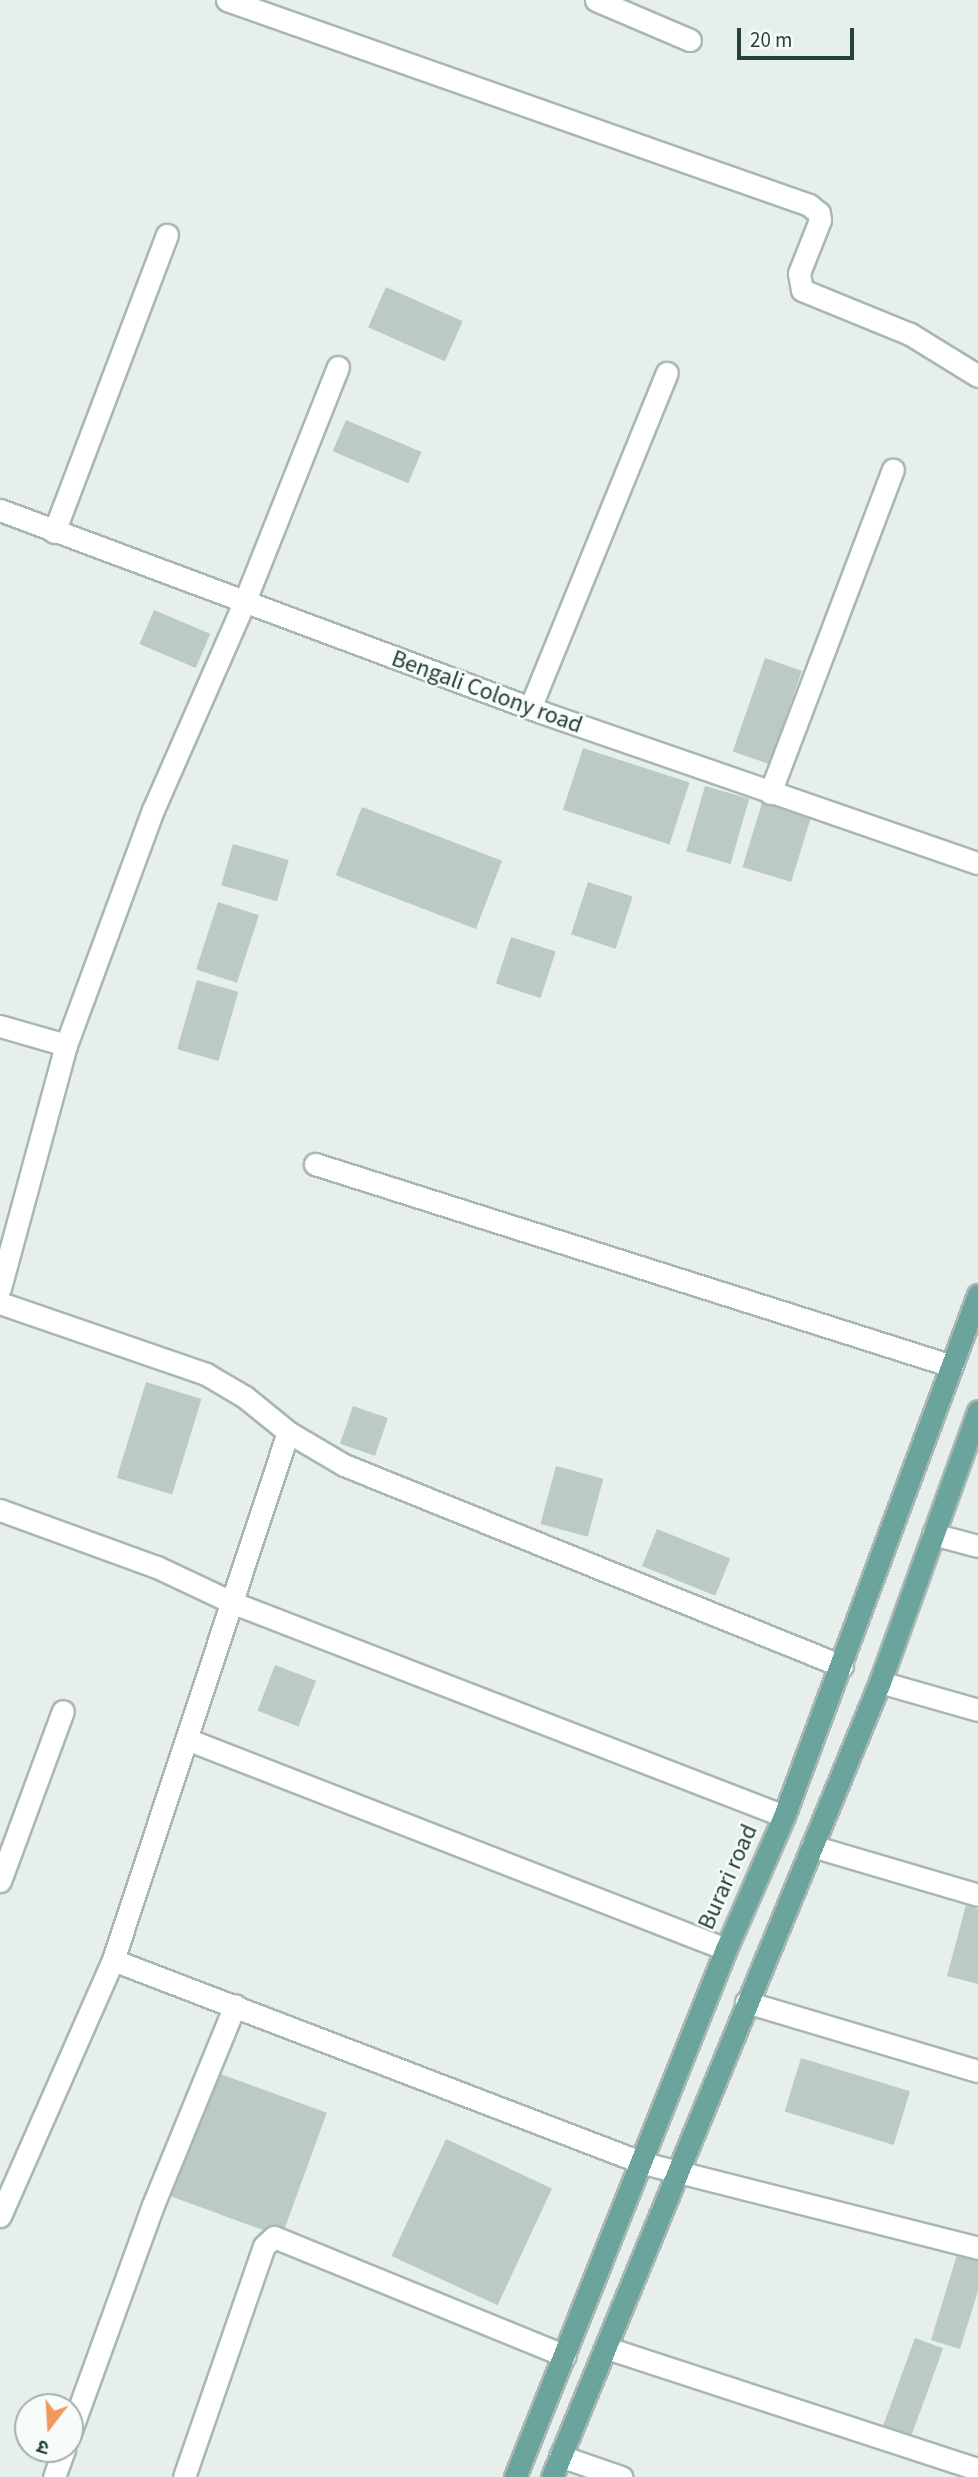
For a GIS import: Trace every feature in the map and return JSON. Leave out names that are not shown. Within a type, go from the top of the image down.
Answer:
[{"type":"main road","name":"Burari road","points":[[515,2477],[643,2163],[726,1948],[784,1816],[978,1295]]},
{"type":"main road","points":[[552,2477],[880,1682],[978,1411]]},
{"type":"street","points":[[227,0],[809,205],[820,213],[820,220],[799,273],[802,290],[910,334],[978,376]]},
{"type":"street","points":[[596,0],[690,40]]},
{"type":"street","points":[[54,532],[167,235]]},
{"type":"street","points":[[0,1288],[66,1045],[153,810],[244,603],[338,367]]},
{"type":"street","points":[[530,708],[667,373]]},
{"type":"street","points":[[770,793],[893,470]]},
{"type":"street","name":"Bengali Colony road","points":[[0,510],[530,708],[978,863]]},
{"type":"street","points":[[0,1027],[66,1045]]},
{"type":"street","points":[[315,1164],[952,1366]]},
{"type":"street","points":[[0,1303],[206,1374],[245,1397],[288,1433],[344,1465],[842,1666]]},
{"type":"street","points":[[0,2216],[113,1960],[189,1740],[231,1602],[288,1433]]},
{"type":"street","points":[[0,1510],[157,1567],[231,1602],[784,1816]]},
{"type":"street","points":[[933,1534],[978,1546]]},
{"type":"street","points":[[880,1682],[978,1710]]},
{"type":"street","points":[[0,1881],[63,1711]]},
{"type":"street","points":[[189,1740],[726,1948]]},
{"type":"street","points":[[812,1846],[978,1895]]},
{"type":"street","points":[[113,1960],[643,2163],[978,2248]]},
{"type":"street","points":[[746,2002],[978,2071]]},
{"type":"street","points":[[84,2395],[153,2205],[235,2005]]},
{"type":"street","points":[[184,2477],[264,2246],[274,2237],[565,2356]]},
{"type":"street","points":[[607,2348],[978,2469]]},
{"type":"street","points":[[560,2456],[621,2477]]},
{"type":"building","points":[[386,287],[463,321],[445,361],[368,327]]},
{"type":"building","points":[[346,420],[421,452],[408,483],[333,451]]},
{"type":"building","points":[[154,610],[210,634],[196,668],[140,644]]},
{"type":"building","points":[[765,658],[802,671],[770,764],[733,752]]},
{"type":"building","points":[[583,748],[690,783],[669,844],[563,810]]},
{"type":"building","points":[[705,786],[749,799],[730,864],[686,851]]},
{"type":"building","points":[[762,803],[811,818],[791,882],[742,867]]},
{"type":"building","points":[[362,807],[502,861],[476,929],[336,875]]},
{"type":"building","points":[[233,844],[289,860],[277,901],[221,885]]},
{"type":"building","points":[[588,882],[633,897],[616,949],[571,934]]},
{"type":"building","points":[[218,902],[259,915],[237,983],[196,970]]},
{"type":"building","points":[[511,937],[556,952],[541,998],[496,984]]},
{"type":"building","points":[[197,980],[238,992],[218,1061],[177,1049]]},
{"type":"building","points":[[146,1382],[201,1399],[172,1495],[117,1478]]},
{"type":"building","points":[[353,1406],[388,1418],[375,1456],[340,1444]]},
{"type":"building","points":[[556,1466],[603,1479],[588,1537],[540,1524]]},
{"type":"building","points":[[657,1529],[730,1559],[715,1596],[642,1566]]},
{"type":"building","points":[[275,1665],[316,1681],[299,1727],[257,1711]]},
{"type":"building","points":[[966,1905],[978,1909],[978,1984],[947,1976]]},
{"type":"building","points":[[801,2058],[910,2091],[894,2145],[785,2112]]},
{"type":"building","points":[[215,2072],[327,2113],[282,2237],[170,2196]]},
{"type":"building","points":[[446,2139],[552,2188],[498,2305],[391,2256]]},
{"type":"building","points":[[959,2248],[978,2254],[978,2291],[960,2349],[931,2340]]},
{"type":"building","points":[[915,2338],[943,2348],[910,2438],[882,2428]]}]
